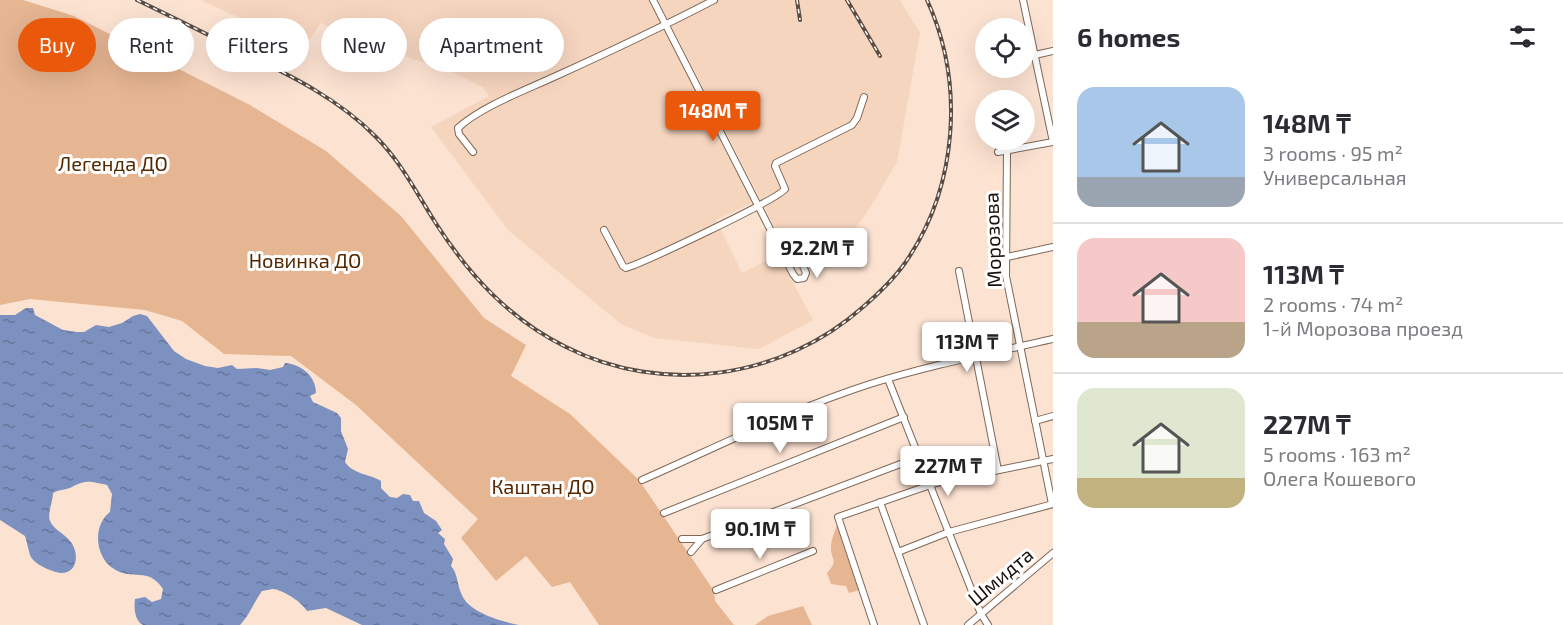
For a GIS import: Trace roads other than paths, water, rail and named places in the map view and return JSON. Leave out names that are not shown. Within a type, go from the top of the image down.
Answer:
[{"type":"street","points":[[654,0],[782,252],[796,278],[799,280],[804,278],[806,273],[801,261],[790,258],[782,252]]},
{"type":"street","points":[[473,152],[458,132],[460,126],[498,103],[714,0]]},
{"type":"street","points":[[1023,0],[1027,18]]},
{"type":"street","points":[[1035,145],[1053,142],[1035,55],[1053,51]]},
{"type":"street","points":[[604,230],[623,266],[628,268],[759,206],[784,191],[785,187],[775,166],[776,163],[856,121],[864,97]]},
{"type":"street","points":[[998,152],[1007,150]]},
{"type":"street","name":"Морозова","points":[[1007,150],[1006,276],[1052,504]]},
{"type":"street","points":[[1007,257],[1053,247]]},
{"type":"street","points":[[959,271],[998,470]]},
{"type":"street","points":[[642,480],[792,414],[888,378],[1053,339]]},
{"type":"street","points":[[888,378],[981,614],[988,625]]},
{"type":"street","points":[[1035,421],[1053,416]]},
{"type":"street","points":[[664,513],[904,417]]},
{"type":"street","points":[[682,539],[702,539],[919,457]]},
{"type":"street","points":[[874,625],[838,517],[930,485],[1053,459]]},
{"type":"street","points":[[880,502],[924,625]]},
{"type":"street","points":[[898,552],[949,532],[1052,504]]},
{"type":"street","points":[[691,552],[702,539]]},
{"type":"street","points":[[716,591],[813,551]]},
{"type":"street","name":"Шмидта","points":[[968,625],[1053,553]]},
{"type":"water","points":[[26,308],[33,308],[35,315],[63,330],[77,332],[84,332],[96,325],[109,327],[140,314],[147,316],[174,351],[186,359],[205,366],[218,368],[232,365],[237,369],[270,370],[283,367],[285,363],[302,368],[310,376],[315,387],[316,393],[310,396],[313,402],[337,413],[341,418],[341,431],[348,449],[345,462],[357,472],[381,481],[381,488],[390,497],[397,498],[403,494],[410,495],[413,501],[419,501],[424,513],[436,521],[442,530],[438,533],[445,539],[444,544],[453,559],[451,566],[465,600],[470,606],[486,615],[519,625],[362,625],[326,608],[307,611],[292,597],[273,589],[262,591],[240,625],[143,625],[136,617],[135,599],[145,597],[152,602],[161,599],[163,589],[152,578],[127,574],[114,569],[103,557],[98,533],[104,518],[110,512],[112,494],[107,485],[93,482],[82,483],[53,493],[50,521],[73,545],[76,556],[74,566],[67,572],[61,573],[39,564],[30,555],[25,536],[0,520],[0,315],[15,315]]},
{"type":"railway","points":[[137,0],[292,77],[327,98],[361,123],[393,157],[448,241],[476,277],[508,309],[526,323],[566,347],[603,362],[642,372],[681,375],[720,372],[759,364],[796,351],[831,331],[863,307],[905,263],[923,233],[936,202],[945,168],[950,134],[951,100],[947,65],[939,32],[927,0]]},
{"type":"railway","points":[[797,0],[800,20]]},
{"type":"railway","points":[[847,0],[880,56]]},
{"type":"park label","name":"Легенда ДО","points":[[113,163]]},
{"type":"park label","name":"Новинка ДО","points":[[305,260]]},
{"type":"park label","name":"Каштан ДО","points":[[543,486]]}]
